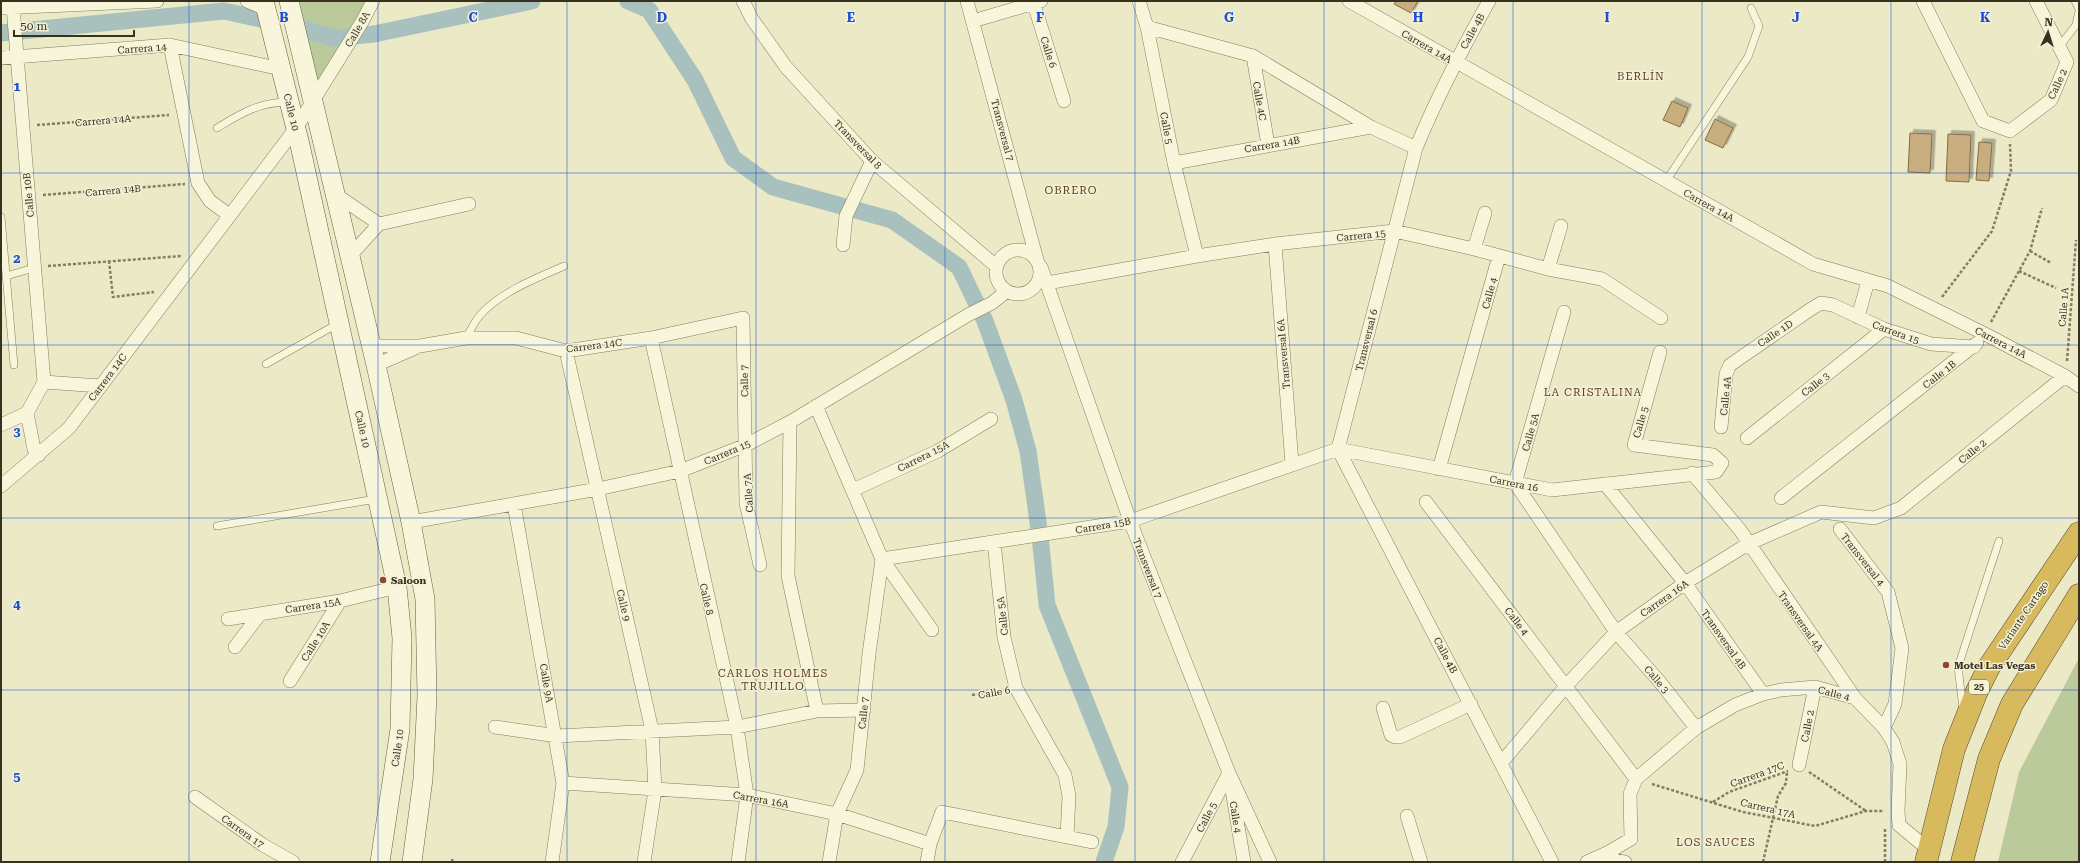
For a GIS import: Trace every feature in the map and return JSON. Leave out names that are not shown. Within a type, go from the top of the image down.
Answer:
[{"type":"highway","name":"Variante Cartago","points":[[1927,856],[1954,749],[1965,720],[1989,667],[2079,533]]},
{"type":"highway","points":[[1962,862],[1989,759],[2012,704],[2079,594]]},
{"type":"main road","points":[[289,1],[372,346],[411,522],[425,599],[427,696],[423,780],[412,862]]},
{"type":"main road","name":"Calle 10","points":[[265,5],[296,128],[340,322],[397,587],[402,638],[400,729],[380,862]]},
{"type":"street","points":[[7,8],[157,1]]},
{"type":"street","points":[[247,1],[265,5]]},
{"type":"street","name":"Calle 8A","points":[[313,101],[362,22],[373,1]]},
{"type":"street","name":"Transversal 8","points":[[743,1],[752,19],[786,67],[872,161],[996,266]]},
{"type":"street","name":"Transversal 7","points":[[967,1],[1039,263],[1130,521],[1229,772],[1270,862]]},
{"type":"street","name":"Calle 5","points":[[1139,1],[1147,27],[1174,163],[1197,256]]},
{"type":"street","name":"Carrera 14A","points":[[1349,1],[1814,264],[1888,286],[1985,334],[2065,376],[2079,386]]},
{"type":"street","name":"Calle 4B","points":[[1416,148],[1430,114],[1455,62],[1489,1]]},
{"type":"street","points":[[1923,1],[1983,121],[2010,131]]},
{"type":"street","name":"Calle 2","points":[[2010,131],[2052,100],[2067,62],[2036,1]]},
{"type":"street","points":[[973,21],[1038,2]]},
{"type":"street","name":"Calle 6","points":[[1038,2],[1064,100]]},
{"type":"street","name":"Calle 10B","points":[[7,8],[14,28],[44,382]]},
{"type":"street","points":[[1147,27],[1253,56],[1371,127],[1416,148]]},
{"type":"street","points":[[170,45],[198,183],[210,201],[229,215]]},
{"type":"street","name":"Carrera 14","points":[[1,58],[16,51],[170,45],[281,69]]},
{"type":"street","name":"Calle 4C","points":[[1253,56],[1268,145]]},
{"type":"street","name":"Carrera 14C","points":[[1,486],[69,428],[296,128],[313,101]]},
{"type":"street","name":"Carrera 14B","points":[[1174,163],[1371,127]]},
{"type":"street","name":"Transversal 6","points":[[1338,449],[1416,148]]},
{"type":"street","points":[[844,245],[846,216],[853,198],[872,161]]},
{"type":"street","points":[[335,194],[379,224]]},
{"type":"street","points":[[350,256],[379,224],[468,204]]},
{"type":"street","points":[[1474,249],[1485,213]]},
{"type":"street","points":[[1548,269],[1561,226]]},
{"type":"street","name":"Carrera 15","points":[[1047,283],[1197,256],[1274,244],[1394,231],[1474,249],[1548,269],[1602,279],[1661,318]]},
{"type":"street","name":"Transversal 6A","points":[[1274,244],[1292,464]]},
{"type":"street","points":[[1014,249],[1031,253],[1039,263],[1038,283],[1033,289],[1020,294],[1007,291],[998,280],[996,266],[1000,258],[1014,249]]},
{"type":"street","name":"Calle 4","points":[[1439,469],[1500,256]]},
{"type":"street","points":[[1858,317],[1868,280]]},
{"type":"street","name":"Carrera 15","points":[[411,522],[598,489],[680,471],[746,444],[790,422],[968,315],[992,303],[1007,291]]},
{"type":"street","name":"Carrera 15","points":[[1821,304],[1833,305],[1884,329],[1931,344],[1974,346]]},
{"type":"street","name":"Calle 1D","points":[[1730,365],[1811,308],[1821,304]]},
{"type":"street","name":"Calle 5A","points":[[1516,483],[1564,312]]},
{"type":"street","name":"Carrera 14C","points":[[372,346],[420,346],[466,338],[516,338],[566,351],[651,338],[743,318]]},
{"type":"street","name":"Calle 7","points":[[743,318],[746,444]]},
{"type":"street","name":"Calle 3","points":[[1746,438],[1884,329]]},
{"type":"street","name":"Calle 1B","points":[[1781,498],[1974,346],[1985,334]]},
{"type":"street","name":"Calle 8","points":[[651,338],[737,727],[746,795],[738,862]]},
{"type":"street","name":"Carrera 14C","points":[[376,365],[420,346]]},
{"type":"street","name":"Calle 9","points":[[566,351],[652,730],[655,790],[644,862]]},
{"type":"street","name":"Calle 5","points":[[1634,445],[1660,352]]},
{"type":"street","name":"Calle 4A","points":[[1721,427],[1726,374],[1730,365]]},
{"type":"street","name":"Calle 2","points":[[1874,518],[1901,508],[2065,376]]},
{"type":"street","points":[[1,425],[27,413],[44,382],[100,386]]},
{"type":"street","points":[[816,406],[854,490],[882,559],[932,630]]},
{"type":"street","points":[[27,413],[34,448],[38,455]]},
{"type":"street","name":"Carrera 15A","points":[[854,490],[938,451],[991,419]]},
{"type":"street","points":[[790,422],[788,576],[817,711]]},
{"type":"street","name":"Calle 7A","points":[[746,444],[746,503],[760,565]]},
{"type":"street","name":"Carrera 16","points":[[1338,449],[1552,490],[1692,473],[1716,472],[1722,463],[1713,455],[1634,445]]},
{"type":"street","name":"Calle 4B","points":[[1338,449],[1502,762],[1552,862]]},
{"type":"street","name":"Carrera 15B","points":[[882,559],[994,542],[1031,538],[1130,521],[1338,449]]},
{"type":"street","points":[[1692,473],[1740,530],[1748,544]]},
{"type":"street","points":[[1516,483],[1616,632]]},
{"type":"street","points":[[1605,484],[1685,583]]},
{"type":"street","name":"Calle 4","points":[[1426,502],[1636,779],[1696,728],[1734,705],[1763,694],[1781,690],[1815,687],[1855,698],[1884,728],[1892,742],[1900,764],[1898,811],[1900,825],[1927,856]]},
{"type":"street","name":"Calle 9A","points":[[514,504],[556,736],[563,783],[552,862]]},
{"type":"street","name":"Carrera 16A","points":[[1502,762],[1566,686],[1616,632],[1685,583],[1748,544],[1821,512],[1874,518]]},
{"type":"street","name":"Transversal 4","points":[[1840,529],[1888,592],[1902,648],[1895,704],[1884,728]]},
{"type":"street","name":"Calle 5A","points":[[994,542],[1004,637],[1016,688],[1065,775],[1069,796],[1067,837]]},
{"type":"street","name":"Transversal 4A","points":[[1748,544],[1855,698]]},
{"type":"street","name":"Calle 7","points":[[829,862],[837,814],[857,770],[869,654],[882,559]]},
{"type":"street","name":"Transversal 4B","points":[[1685,583],[1763,694]]},
{"type":"street","name":"Carrera 15A","points":[[228,619],[340,601],[397,587]]},
{"type":"street","name":"Calle 10A","points":[[290,681],[340,601]]},
{"type":"street","points":[[235,647],[260,614]]},
{"type":"street","name":"Calle 3","points":[[1616,632],[1659,681],[1696,728]]},
{"type":"street","name":"Calle 2","points":[[1799,765],[1815,687]]},
{"type":"street","points":[[1383,708],[1391,735],[1394,737],[1400,737],[1471,704]]},
{"type":"street","points":[[495,727],[556,736],[652,730],[737,727],[817,711],[864,710]]},
{"type":"street","name":"Calle 5","points":[[1182,862],[1229,772]]},
{"type":"street","name":"Calle 4","points":[[1229,772],[1244,862]]},
{"type":"street","points":[[1587,862],[1607,853],[1631,838],[1630,794],[1636,779]]},
{"type":"street","name":"Carrera 16A","points":[[563,783],[746,795],[837,814],[930,844]]},
{"type":"street","name":"Carrera 17","points":[[195,797],[263,846],[293,862]]},
{"type":"street","points":[[927,862],[930,844],[942,812],[1092,842]]},
{"type":"street","points":[[1407,816],[1421,862]]},
{"type":"street","points":[[1607,853],[1615,860],[1625,862]]},
{"type":"lane","points":[[2059,47],[2076,26],[2079,10],[2075,1]]},
{"type":"lane","points":[[1666,181],[1748,57],[1759,26],[1751,8]]},
{"type":"lane","points":[[218,128],[249,109],[272,102],[290,102]]},
{"type":"lane","points":[[1,217],[14,365]]},
{"type":"lane","points":[[466,338],[481,313],[491,305],[525,283],[564,266]]},
{"type":"lane","points":[[6,276],[34,268]]},
{"type":"lane","points":[[266,364],[340,322]]},
{"type":"lane","points":[[217,526],[378,499]]},
{"type":"lane","points":[[1965,720],[1958,667],[1999,541]]},
{"type":"path","name":"Carrera 14A","points":[[22,126],[183,114]]},
{"type":"path","points":[[1933,309],[1992,231],[2011,172],[2010,131]]},
{"type":"path","name":"Carrera 14B","points":[[28,196],[198,183]]},
{"type":"path","points":[[1985,334],[2030,251],[2042,208]]},
{"type":"path","name":"Calle 1A","points":[[2065,376],[2076,240]]},
{"type":"path","points":[[2030,251],[2051,262]]},
{"type":"path","points":[[34,268],[199,255]]},
{"type":"path","points":[[109,261],[113,297],[173,290]]},
{"type":"path","points":[[2018,271],[2056,288]]},
{"type":"path","name":"Calle 6","points":[[972,695],[1016,688]]},
{"type":"path","name":"Carrera 17C","points":[[1713,802],[1729,792],[1787,772],[1799,765],[1866,812]]},
{"type":"path","points":[[1763,862],[1778,796],[1786,783],[1787,772]]},
{"type":"path","name":"Carrera 17A","points":[[1636,779],[1772,819],[1815,826],[1866,812],[1898,811]]},
{"type":"path","points":[[452,862],[453,857]]},
{"type":"green space","points":[[293,1],[367,1],[315,91]]},
{"type":"green space","points":[[2079,658],[2079,862],[1998,862],[2019,772]]},
{"type":"building","points":[[1396,1],[1418,1],[1411,13],[1394,4]]},
{"type":"building","points":[[1672,101],[1688,108],[1680,127],[1663,120]]},
{"type":"building","points":[[1715,119],[1733,128],[1723,148],[1705,140]]},
{"type":"building","points":[[1910,133],[1932,134],[1930,173],[1908,172]]},
{"type":"building","points":[[1948,134],[1971,135],[1969,182],[1946,181]]},
{"type":"building","points":[[1979,142],[1992,143],[1989,181],[1976,180]]},
{"type":"waterway","points":[[303,29],[334,38],[374,34],[532,1]]},
{"type":"waterway","points":[[628,1],[649,10],[695,80],[733,158],[773,187],[892,220],[959,267],[985,321],[1014,400],[1028,451],[1040,536],[1047,605],[1120,787],[1116,827],[1104,862]]},
{"type":"waterway","points":[[1,33],[224,11],[265,20]]},
{"type":"place","name":"Saloon","points":[[383,580]]},
{"type":"place","name":"Motel Las Vegas","points":[[1946,665]]},
{"type":"district","name":"BERLÍN","points":[[1641,76]]},
{"type":"district","name":"OBRERO","points":[[1071,190]]},
{"type":"district","name":"LA CRISTALINA","points":[[1593,392]]},
{"type":"district","name":"CARLOS HOLMES TRUJILLO","points":[[773,679]]},
{"type":"district","name":"LOS SAUCES","points":[[1716,842]]}]
